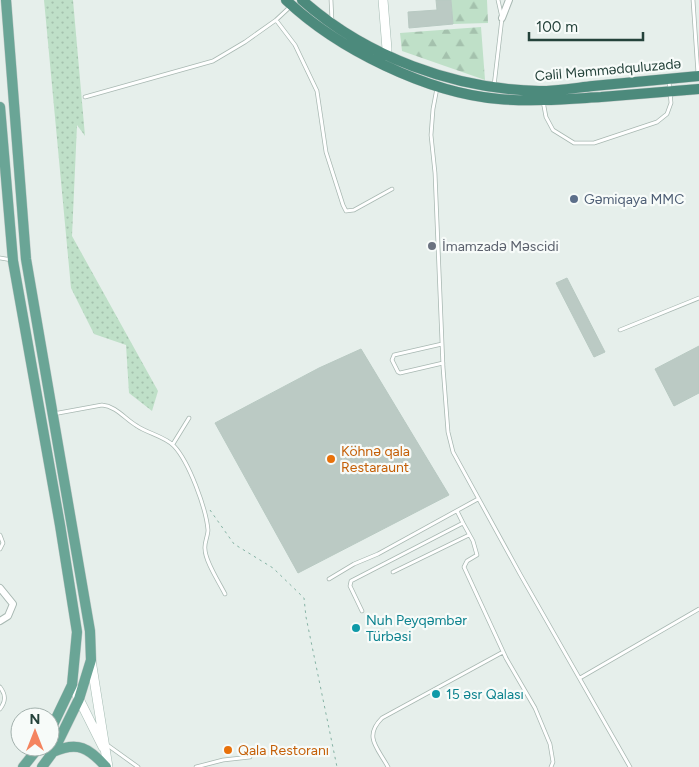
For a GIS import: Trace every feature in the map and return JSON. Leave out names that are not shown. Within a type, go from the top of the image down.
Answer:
[{"type":"highway","name":"Cəlil Məmmədquluzadə","points":[[302,0],[332,24],[384,59],[494,88],[542,96],[699,76]]},
{"type":"highway","points":[[289,3],[333,38],[384,59],[437,87],[497,99],[670,92],[699,89]]},
{"type":"main road","points":[[6,0],[26,259],[90,631],[92,660],[107,767]]},
{"type":"main road","points":[[383,0],[384,59]]},
{"type":"main road","points":[[0,107],[13,261],[77,632],[72,685],[60,710]]},
{"type":"main road","points":[[60,738],[79,699],[92,660]]},
{"type":"main road","points":[[72,685],[106,754]]},
{"type":"main road","points":[[60,749],[81,747],[96,755],[107,767]]},
{"type":"main road","points":[[23,767],[31,757]]},
{"type":"street","points":[[502,18],[509,0]]},
{"type":"street","points":[[0,588],[13,604],[8,616],[0,621]]},
{"type":"lane","points":[[331,0],[332,24]]},
{"type":"lane","points":[[494,88],[502,18],[498,0]]},
{"type":"lane","points":[[693,0],[699,76]]},
{"type":"lane","points":[[85,97],[213,61],[245,42],[276,20],[289,3]]},
{"type":"lane","points":[[276,20],[295,45],[317,90],[326,152],[346,211],[354,210],[392,189]]},
{"type":"lane","points":[[542,96],[546,117],[553,130],[574,143],[594,143],[657,122],[667,114],[671,103],[669,79]]},
{"type":"lane","points":[[437,87],[433,109],[432,135],[443,363],[448,432],[453,452],[630,767]]},
{"type":"lane","points":[[0,258],[13,261]]},
{"type":"lane","points":[[620,330],[699,298]]},
{"type":"lane","points":[[442,344],[392,357],[400,373],[443,363]]},
{"type":"lane","points":[[53,414],[102,405],[108,406],[138,427],[173,444],[196,484],[208,532],[204,548],[225,594]]},
{"type":"lane","points":[[173,444],[189,418]]},
{"type":"lane","points":[[330,579],[354,564],[378,554],[478,499]]},
{"type":"lane","points":[[457,511],[477,554],[467,561],[464,567],[504,652],[536,708],[550,744],[553,762],[551,767]]},
{"type":"lane","points":[[362,611],[350,586],[351,581],[462,523]]},
{"type":"lane","points":[[0,534],[3,543],[0,549]]},
{"type":"lane","points":[[394,572],[469,535]]},
{"type":"lane","points":[[580,678],[699,608]]},
{"type":"lane","points":[[388,767],[372,739],[372,731],[382,718],[504,652]]},
{"type":"lane","points":[[0,687],[5,701],[0,709]]},
{"type":"lane","points":[[105,744],[138,767]]},
{"type":"lane","points":[[196,767],[223,760],[250,757]]},
{"type":"path","points":[[202,504],[208,507],[234,544],[274,568],[304,598],[306,617],[337,767]]},
{"type":"green space","points":[[44,0],[73,0],[85,136],[77,125],[72,236],[158,391],[152,411],[129,393],[126,345],[94,334],[71,288]]},
{"type":"green space","points":[[451,0],[487,0],[488,23],[453,24]]},
{"type":"green space","points":[[481,27],[485,80],[402,51],[400,33]]},
{"type":"building","points":[[436,0],[451,0],[453,24],[409,28],[408,12],[437,10]]},
{"type":"building","points":[[567,278],[605,352],[594,357],[556,283]]},
{"type":"building","points":[[699,346],[699,393],[674,406],[655,369]]},
{"type":"building","name":"Köhnə qala Restaraunt","points":[[361,349],[449,495],[298,573],[215,423],[319,368]]},
{"type":"place","name":"Gəmiqaya MMC","points":[[574,199]]},
{"type":"place","name":"İmamzadə Məscidi","points":[[432,246]]},
{"type":"place","name":"Köhnə qala Restaraunt","points":[[331,459]]},
{"type":"place","name":"Nuh Peyqəmbər Türbəsi","points":[[356,628]]},
{"type":"place","name":"15 əsr Qalası","points":[[436,694]]},
{"type":"place","name":"Qala Restoranı","points":[[228,750]]}]
